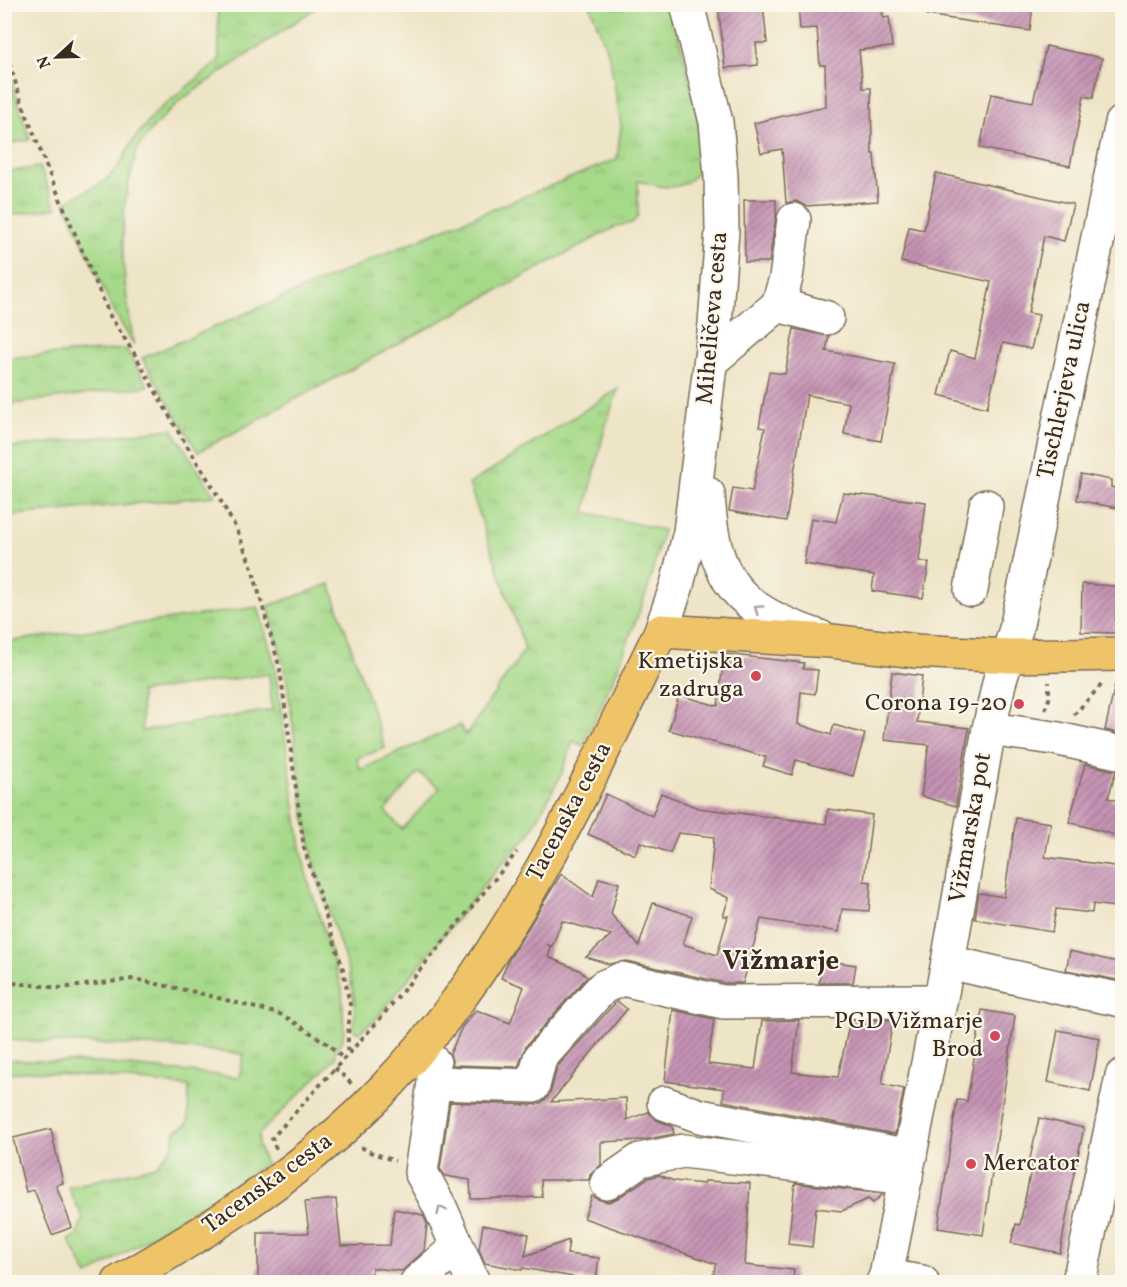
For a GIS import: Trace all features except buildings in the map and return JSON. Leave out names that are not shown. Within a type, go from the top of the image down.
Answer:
[{"type":"main road","points":[[661,631],[831,641],[916,651],[1008,656],[1114,667]]},
{"type":"main road","name":"Tacenska cesta","points":[[119,1282],[219,1222],[288,1173],[365,1108],[420,1048],[471,981],[555,848],[661,631]]},
{"type":"street","name":"Miheličeva cesta","points":[[661,631],[677,585],[690,532],[711,361],[722,231],[721,176],[716,122],[687,4]]},
{"type":"street","name":"Tischlerjeva ulica","points":[[1008,656],[1114,200],[1122,123]]},
{"type":"street","points":[[711,361],[778,305],[786,278],[794,220]]},
{"type":"street","points":[[778,305],[827,318]]},
{"type":"street","points":[[704,412],[711,534],[717,556],[728,579],[740,596],[760,612],[791,627],[831,641]]},
{"type":"street","points":[[986,506],[973,576],[1027,570]]},
{"type":"street","name":"Vižmarska pot","points":[[884,1279],[948,962],[988,729],[1008,656]]},
{"type":"street","points":[[988,729],[1054,738],[1122,753]]},
{"type":"street","points":[[948,962],[1122,1000]]},
{"type":"street","points":[[434,1083],[533,1086],[540,1058],[603,987],[622,979],[723,1002],[940,1001]]},
{"type":"street","points":[[420,1048],[434,1063],[434,1083],[421,1172],[440,1207],[472,1282]]},
{"type":"street","points":[[1079,1282],[1122,1076]]},
{"type":"street","points":[[664,1103],[700,1116],[908,1167]]},
{"type":"street","points":[[607,1183],[640,1160],[684,1151],[908,1167]]},
{"type":"street","points":[[417,1282],[457,1247]]},
{"type":"street","points":[[884,1279],[922,1282]]},
{"type":"path","points":[[4,46],[46,168],[110,316],[214,489],[237,530],[252,568],[280,669],[304,848],[343,969],[350,1005],[347,1055]]},
{"type":"path","points":[[1054,738],[1114,667]]},
{"type":"path","points":[[288,1173],[279,1159],[272,1138],[378,1021],[502,867],[525,844]]},
{"type":"path","points":[[4,982],[61,988],[134,979],[195,992],[283,1015],[331,1046],[343,1059]]},
{"type":"path","points":[[335,1068],[352,1084]]},
{"type":"path","points":[[364,1150],[383,1156],[400,1166]]},
{"type":"green space","points":[[218,5],[320,5],[181,100],[152,129],[138,149],[127,188],[123,232],[127,301],[134,345],[113,310],[65,202],[103,182],[118,168],[132,142],[156,112],[219,61]]},
{"type":"green space","points":[[590,5],[669,5],[681,44],[706,165],[689,180],[675,186],[660,186],[638,181],[638,216],[632,223],[617,226],[198,452],[142,358],[443,229],[617,159],[621,125],[610,59]]},
{"type":"green space","points":[[4,70],[8,70],[30,140],[5,144]]},
{"type":"green space","points":[[40,167],[56,208],[5,216],[5,172]]},
{"type":"green space","points":[[126,349],[148,386],[5,405],[5,358]]},
{"type":"green space","points":[[618,389],[605,428],[585,512],[663,530],[648,588],[616,673],[583,746],[573,741],[562,773],[529,835],[499,867],[376,1019],[358,1033],[354,1030],[355,1004],[349,972],[316,872],[304,809],[286,674],[268,606],[330,584],[385,748],[357,758],[360,770],[460,725],[466,735],[525,649],[469,484]],"holes":[[[418,773],[440,788],[402,829],[385,811]]]},
{"type":"green space","points":[[172,429],[215,496],[5,516],[5,448]]},
{"type":"green space","points":[[258,607],[274,662],[306,873],[342,988],[344,1032],[342,1042],[335,1050],[336,1058],[259,1134],[258,1145],[266,1164],[88,1276],[69,1240],[76,1236],[83,1219],[68,1187],[156,1166],[173,1146],[175,1131],[188,1124],[189,1086],[35,1071],[5,1073],[5,1060],[99,1063],[239,1077],[244,1054],[172,1047],[5,1040],[5,642]],"holes":[[[269,674],[272,710],[142,731],[141,692]]]},
{"type":"place","name":"Kmetijska zadruga","points":[[756,676]]},
{"type":"place","name":"Corona 19-20","points":[[1019,704]]},
{"type":"place","name":"PGD Vižmarje Brod","points":[[995,1036]]},
{"type":"place","name":"Mercator","points":[[971,1164]]},
{"type":"district","name":"Vižmarje","points":[[781,962]]}]
